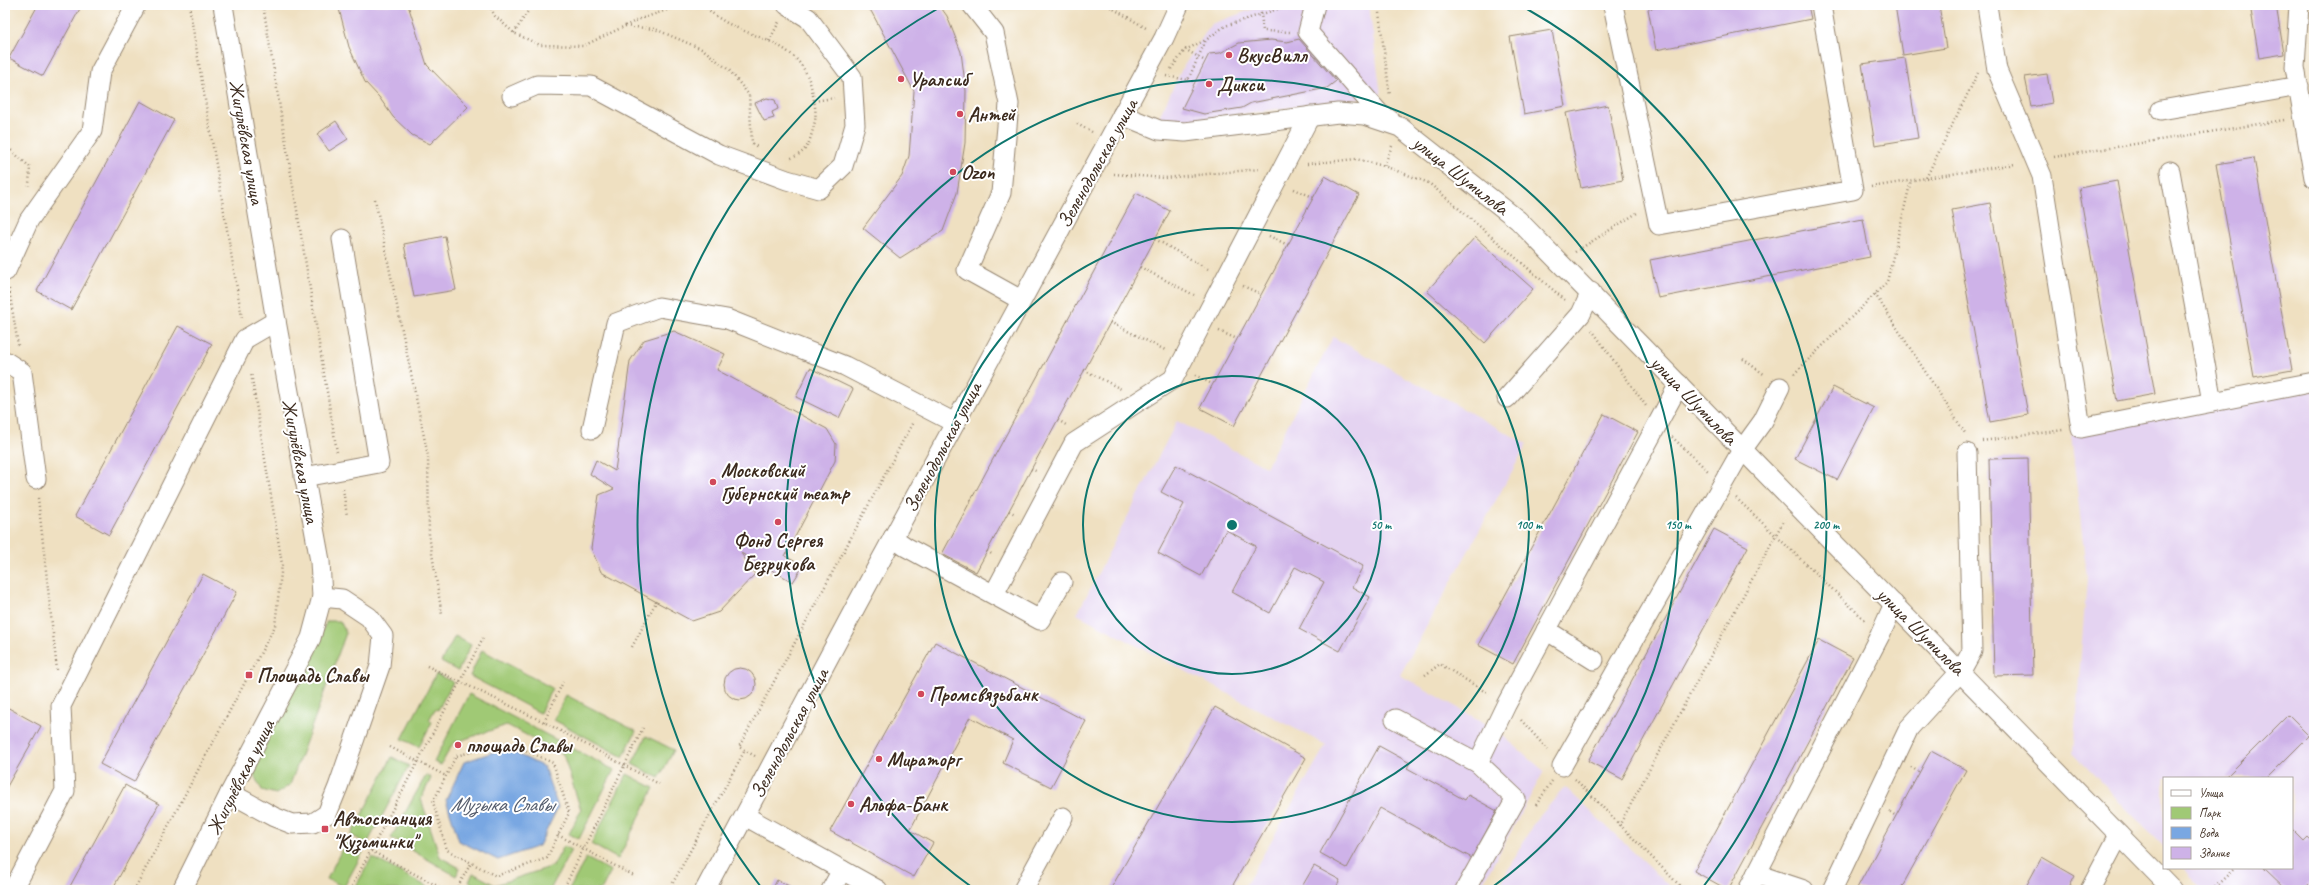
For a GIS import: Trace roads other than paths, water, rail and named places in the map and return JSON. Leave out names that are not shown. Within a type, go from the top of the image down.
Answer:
[{"type":"street","points":[[6,271],[29,220],[92,132],[100,72],[136,5]]},
{"type":"street","name":"Жигулёвская улица","points":[[182,890],[230,793],[311,638],[322,597],[320,561],[276,321],[223,5]]},
{"type":"street","points":[[512,96],[537,85],[591,86],[719,155],[787,180],[819,189],[844,166],[855,125],[852,77],[808,18],[787,5]]},
{"type":"street","points":[[972,5],[994,33],[1009,104],[1000,193],[967,270],[1021,300]]},
{"type":"street","name":"Зеленодольская улица","points":[[706,890],[893,538],[1164,38],[1179,5]]},
{"type":"street","points":[[1316,5],[1308,32],[1380,114],[1400,127]]},
{"type":"street","points":[[1613,5],[1659,225],[1854,190],[1821,5]]},
{"type":"street","points":[[1987,5],[1997,70],[2042,176],[2081,428],[2314,382]]},
{"type":"street","points":[[2299,5],[2295,67],[2314,178]]},
{"type":"street","points":[[2161,110],[2299,86]]},
{"type":"street","name":"улица Шумилова","points":[[1122,115],[1159,130],[1184,132],[1338,113],[1364,115],[1400,127],[1518,220],[1590,292],[1794,504],[1961,671],[2118,835],[2173,890]]},
{"type":"street","points":[[994,594],[1074,443],[1173,379],[1310,116]]},
{"type":"street","points":[[2170,171],[2212,402]]},
{"type":"street","points":[[304,477],[340,472],[379,463],[342,239]]},
{"type":"street","points":[[1507,398],[1581,314],[1590,292]]},
{"type":"street","points":[[592,428],[616,323],[659,307],[727,319],[845,366],[955,423]]},
{"type":"street","points":[[13,890],[65,791],[61,706],[245,339],[276,321]]},
{"type":"street","points":[[5,361],[22,372],[36,479]]},
{"type":"street","points":[[1478,764],[1506,705],[1679,384]]},
{"type":"street","points":[[1562,766],[1742,450],[1763,422],[1780,387]]},
{"type":"street","points":[[1832,890],[1909,728],[1961,671],[1972,651],[1971,442]]},
{"type":"street","points":[[893,538],[906,547],[1040,620],[1062,582]]},
{"type":"street","points":[[230,793],[274,817],[292,824],[313,823],[326,814],[338,787],[380,666],[383,636],[369,617],[342,599],[322,597]]},
{"type":"street","points":[[1804,890],[1752,882],[1880,635],[1894,604]]},
{"type":"street","points":[[1546,630],[1594,660]]},
{"type":"street","points":[[1395,719],[1478,764],[1516,799],[1465,890]]},
{"type":"street","points":[[745,816],[878,890]]},
{"type":"street","points":[[1023,890],[1064,816]]},
{"type":"street","points":[[2090,890],[2118,835]]},
{"type":"street","points":[[831,890],[842,870]]},
{"type":"water","name":"Музыка Славы","points":[[505,748],[544,767],[558,807],[539,846],[498,860],[459,841],[446,800],[464,762]]},
{"type":"place","name":"ВкусВилл","points":[[1229,55]]},
{"type":"place","name":"Уралсиб","points":[[901,79]]},
{"type":"place","name":"Дикси","points":[[1209,84]]},
{"type":"place","name":"Антей","points":[[960,114]]},
{"type":"place","name":"Ozon","points":[[953,172]]},
{"type":"place","name":"Московский Губернский театр","points":[[713,482]]},
{"type":"place","name":"Фонд Сергея Безрукова","points":[[778,522]]},
{"type":"place","name":"Площадь Славы","points":[[249,675]]},
{"type":"place","name":"Промсвязьбанк","points":[[921,694]]},
{"type":"place","name":"площадь Славы","points":[[458,745]]},
{"type":"place","name":"Мираторг","points":[[879,759]]},
{"type":"place","name":"Альфа-Банк","points":[[851,804]]},
{"type":"place","name":"Автостанция \"Кузьминки\"","points":[[325,829]]}]
